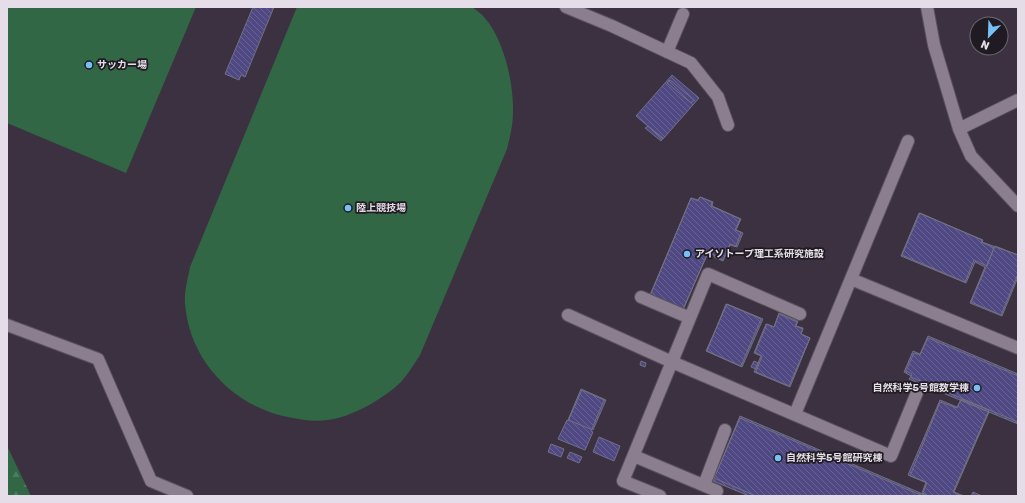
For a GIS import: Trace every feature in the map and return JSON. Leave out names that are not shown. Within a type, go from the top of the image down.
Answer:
[{"type":"street","points":[[566,7],[591,12],[691,63],[718,98],[728,125]]},
{"type":"street","points":[[927,7],[934,45],[959,128],[971,156],[1018,206]]},
{"type":"street","points":[[667,52],[683,14]]},
{"type":"street","points":[[959,128],[1018,100]]},
{"type":"street","points":[[794,414],[908,141]]},
{"type":"street","points":[[660,496],[623,481],[708,274],[800,314]]},
{"type":"street","points":[[851,279],[1018,348]]},
{"type":"street","points":[[641,297],[690,318]]},
{"type":"street","points":[[568,315],[672,362],[891,456],[918,390]]},
{"type":"street","points":[[7,325],[98,359],[151,482],[166,492],[187,496]]},
{"type":"street","points":[[704,485],[725,430]]},
{"type":"street","points":[[634,456],[717,491]]},
{"type":"green space","name":"サッカー場","points":[[7,7],[196,7],[126,173],[7,123]]},
{"type":"green space","name":"陸上競技場","points":[[297,7],[472,7],[484,17],[497,37],[510,76],[513,101],[512,122],[507,149],[420,355],[401,382],[379,399],[346,415],[321,421],[298,419],[272,413],[253,405],[235,393],[219,379],[206,363],[196,345],[188,325],[185,303],[190,267]]},
{"type":"green space","points":[[7,446],[10,452],[31,496],[7,496]]},
{"type":"building","points":[[253,7],[274,7],[245,77],[241,75],[239,80],[225,74]]},
{"type":"building","points":[[672,75],[699,98],[663,139],[636,116]]},
{"type":"building","points":[[670,80],[694,100],[691,103],[667,83]]},
{"type":"building","points":[[648,126],[663,138],[661,141],[645,128]]},
{"type":"building","name":"アイソトープ理工系研究施設","points":[[700,197],[712,202],[711,206],[740,219],[735,230],[741,232],[736,246],[730,244],[723,260],[708,252],[683,310],[650,295],[691,198],[698,201]]},
{"type":"building","name":"アイソトープ理工系研究施設","points":[[700,197],[713,202],[712,206],[741,219],[736,230],[743,233],[737,247],[730,245],[723,261],[708,253],[683,309],[650,296],[691,198],[698,200]]},
{"type":"building","points":[[919,213],[983,240],[982,242],[1018,255],[1018,277],[1002,316],[970,303],[985,267],[975,262],[966,283],[901,256]]},
{"type":"building","points":[[920,213],[982,240],[981,242],[994,248],[987,266],[974,260],[965,282],[902,255]]},
{"type":"building","points":[[995,246],[1018,255],[1018,274],[1001,315],[971,302]]},
{"type":"building","points":[[726,304],[761,319],[741,366],[707,351]]},
{"type":"building","points":[[727,304],[763,319],[742,367],[706,351]]},
{"type":"building","points":[[779,313],[798,321],[796,326],[803,328],[801,334],[810,338],[790,387],[754,372],[761,356],[754,353],[766,324],[774,327]]},
{"type":"building","points":[[779,314],[797,322],[795,326],[803,329],[801,334],[810,338],[789,386],[756,372],[762,356],[755,352],[767,324],[774,327]]},
{"type":"building","name":"自然科学5号館数学棟","points":[[928,336],[1018,374],[1018,424],[909,379],[911,376],[904,372],[913,351],[920,354]]},
{"type":"building","name":"自然科学5号館数学棟","points":[[928,338],[1018,376],[1018,422],[911,377],[912,374],[906,371],[914,353],[920,355]]},
{"type":"building","points":[[641,361],[646,363],[645,367],[640,365]]},
{"type":"building","points":[[754,361],[758,363],[756,369],[751,367]]},
{"type":"building","points":[[581,389],[606,400],[593,430],[568,420]]},
{"type":"building","points":[[582,390],[604,400],[585,450],[558,439]]},
{"type":"building","points":[[961,399],[989,410],[953,492],[962,496],[923,496],[922,495],[927,483],[910,476],[940,402],[957,408]]},
{"type":"building","points":[[940,400],[957,407],[961,400],[989,412],[954,492],[964,496],[929,496],[922,493],[926,482],[908,475]]},
{"type":"building","name":"自然科学5号館研究棟","points":[[740,416],[928,496],[749,496],[713,481]]},
{"type":"building","name":"自然科学5号館研究棟","points":[[740,418],[923,496],[756,496],[714,478]]},
{"type":"building","points":[[599,437],[620,446],[614,461],[593,452]]},
{"type":"building","points":[[551,444],[564,449],[561,457],[548,452]]},
{"type":"building","points":[[570,452],[582,457],[579,463],[567,458]]},
{"type":"building","points":[[973,492],[982,496],[971,496]]},
{"type":"place","name":"サッカー場","points":[[89,65]]},
{"type":"place","name":"陸上競技場","points":[[348,208]]},
{"type":"place","name":"アイソトープ理工系研究施設","points":[[687,254]]},
{"type":"place","name":"自然科学5号館数学棟","points":[[977,388]]},
{"type":"place","name":"自然科学5号館研究棟","points":[[778,458]]}]
